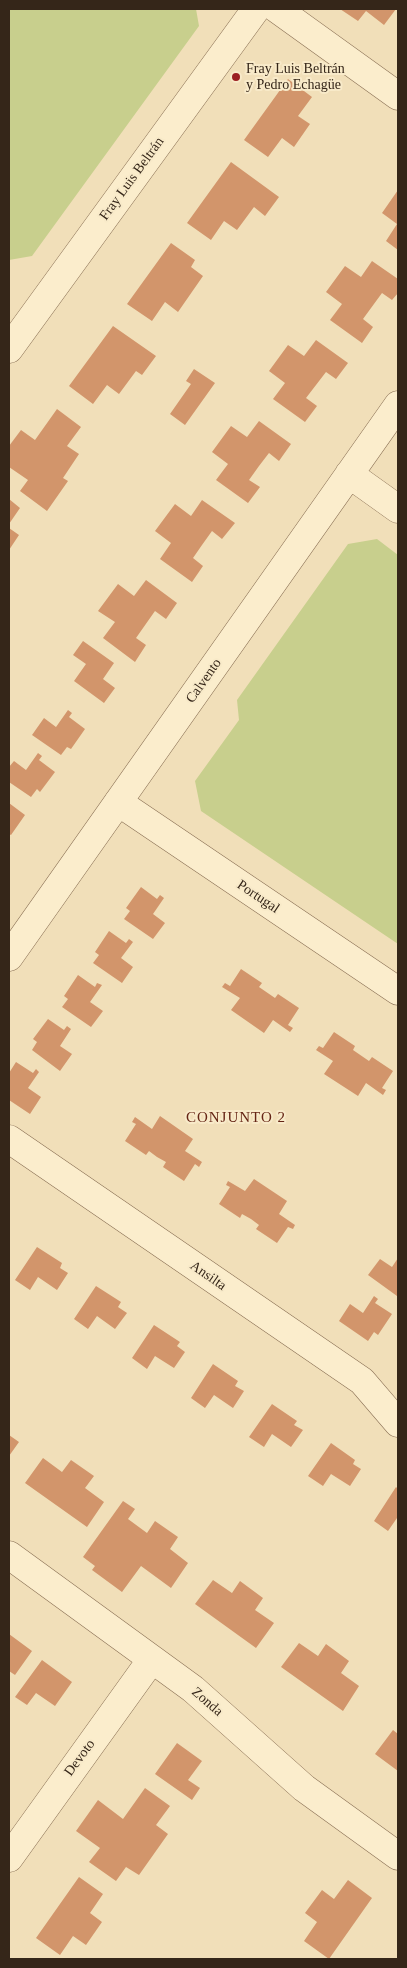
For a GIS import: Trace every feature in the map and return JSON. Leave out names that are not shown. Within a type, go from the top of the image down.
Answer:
[{"type":"street","name":"Fray Luis Beltrán","points":[[9,349],[17,319],[256,9]]},
{"type":"street","points":[[277,9],[398,96]]},
{"type":"street","name":"Calvento","points":[[9,957],[398,405]]},
{"type":"street","points":[[349,474],[398,509]]},
{"type":"street","name":"Portugal","points":[[118,802],[398,991]]},
{"type":"street","name":"Ansilta","points":[[9,1139],[362,1381],[397,1420]]},
{"type":"street","name":"Zonda","points":[[9,1555],[193,1689],[304,1788],[398,1856]]},
{"type":"street","name":"Devoto","points":[[9,1858],[152,1659]]},
{"type":"green space","points":[[9,9],[196,9],[199,26],[32,256],[9,260]]},
{"type":"green space","points":[[377,539],[398,555],[398,944],[201,811],[195,781],[239,720],[237,700],[348,544]]},
{"type":"building","points":[[340,9],[396,9],[384,25],[366,11],[358,21]]},
{"type":"building","points":[[288,79],[312,97],[298,116],[310,124],[294,147],[282,138],[268,157],[244,140]]},
{"type":"building","points":[[231,162],[279,197],[265,216],[254,207],[237,230],[224,221],[211,240],[187,223]]},
{"type":"building","points":[[398,190],[398,250],[386,241],[397,224],[382,213]]},
{"type":"building","points":[[171,243],[195,260],[191,267],[203,276],[178,312],[165,302],[152,321],[127,304]]},
{"type":"building","points":[[372,261],[398,279],[398,293],[392,300],[382,293],[363,319],[373,327],[362,343],[330,320],[342,304],[326,292],[345,266],[361,277]]},
{"type":"building","points":[[113,326],[156,356],[142,375],[136,371],[119,394],[107,385],[93,404],[69,386]]},
{"type":"building","points":[[316,340],[348,363],[336,379],[326,372],[306,398],[317,406],[305,422],[273,399],[285,383],[269,371],[288,345],[304,356]]},
{"type":"building","points":[[194,369],[215,383],[185,425],[170,414],[191,384],[186,381]]},
{"type":"building","points":[[57,409],[81,427],[67,446],[79,454],[63,478],[68,481],[47,511],[20,491],[28,480],[9,467],[9,446],[21,430],[35,440]]},
{"type":"building","points":[[259,421],[291,444],[279,461],[269,453],[259,466],[249,480],[260,487],[248,503],[216,480],[228,464],[212,452],[231,426],[247,437]]},
{"type":"building","points":[[9,499],[20,508],[9,524]]},
{"type":"building","points":[[202,500],[235,523],[222,539],[212,531],[193,558],[203,566],[192,582],[160,559],[171,543],[155,531],[175,504],[191,516]]},
{"type":"building","points":[[9,528],[19,535],[9,550]]},
{"type":"building","points":[[146,580],[177,603],[166,619],[155,611],[136,638],[146,645],[135,662],[103,638],[115,622],[98,611],[118,584],[134,596]]},
{"type":"building","points":[[83,641],[114,663],[103,679],[115,688],[104,703],[74,681],[86,664],[73,655]]},
{"type":"building","points":[[68,710],[72,713],[69,717],[85,729],[71,749],[67,747],[61,755],[32,735],[44,718],[56,727]]},
{"type":"building","points":[[38,753],[42,756],[39,760],[55,772],[40,792],[37,789],[31,797],[9,782],[9,767],[14,761],[26,770]]},
{"type":"building","points":[[9,803],[25,815],[11,835],[9,834]]},
{"type":"building","points":[[141,887],[157,899],[160,895],[164,898],[153,914],[165,923],[153,939],[124,919],[130,911],[126,908]]},
{"type":"building","points":[[109,931],[126,943],[129,939],[133,942],[121,958],[133,967],[122,983],[93,963],[99,955],[95,952]]},
{"type":"building","points":[[241,969],[262,983],[259,987],[275,998],[278,994],[299,1008],[288,1025],[293,1028],[290,1032],[273,1020],[264,1033],[231,1010],[240,998],[222,987],[225,983],[230,986]]},
{"type":"building","points":[[78,975],[95,987],[97,983],[102,985],[90,1002],[103,1011],[91,1027],[62,1007],[68,999],[64,996]]},
{"type":"building","points":[[48,1019],[64,1030],[67,1026],[71,1029],[60,1046],[72,1054],[60,1071],[32,1050],[37,1042],[33,1039]]},
{"type":"building","points":[[334,1032],[355,1046],[353,1050],[369,1061],[372,1057],[393,1071],[382,1088],[386,1090],[383,1095],[366,1083],[358,1096],[324,1074],[333,1061],[316,1050],[319,1046],[323,1048]]},
{"type":"building","points":[[16,1062],[33,1073],[36,1069],[39,1072],[28,1088],[41,1097],[30,1114],[9,1100],[9,1073]]},
{"type":"building","points":[[160,1116],[193,1139],[185,1151],[202,1162],[199,1167],[195,1164],[184,1181],[163,1167],[166,1162],[149,1151],[146,1155],[125,1141],[136,1124],[132,1122],[135,1117],[152,1129]]},
{"type":"building","points":[[254,1179],[287,1201],[279,1214],[295,1225],[293,1229],[288,1227],[277,1243],[256,1229],[259,1225],[251,1219],[242,1214],[240,1218],[219,1204],[230,1187],[226,1185],[228,1181],[245,1191]]},
{"type":"building","points":[[37,1247],[62,1263],[60,1268],[68,1273],[57,1290],[38,1277],[30,1290],[15,1280]]},
{"type":"building","points":[[398,1258],[397,1296],[368,1275],[380,1259],[392,1267]]},
{"type":"building","points":[[96,1286],[121,1302],[118,1307],[127,1313],[115,1329],[97,1316],[88,1329],[74,1319]]},
{"type":"building","points":[[374,1296],[378,1299],[375,1303],[392,1314],[378,1335],[374,1332],[368,1341],[339,1321],[350,1304],[363,1313]]},
{"type":"building","points":[[154,1325],[180,1342],[177,1346],[185,1352],[174,1368],[155,1356],[147,1369],[132,1358]]},
{"type":"building","points":[[213,1364],[238,1381],[235,1386],[244,1391],[233,1408],[214,1395],[205,1408],[191,1398]]},
{"type":"building","points":[[272,1404],[297,1421],[294,1425],[303,1430],[291,1447],[272,1434],[264,1447],[249,1437]]},
{"type":"building","points":[[9,1435],[19,1442],[9,1456]]},
{"type":"building","points":[[331,1443],[355,1460],[353,1464],[361,1469],[350,1486],[331,1474],[323,1486],[308,1476]]},
{"type":"building","points":[[43,1458],[62,1472],[71,1460],[94,1476],[85,1488],[104,1502],[87,1527],[25,1483]]},
{"type":"building","points":[[396,1487],[398,1489],[398,1519],[388,1531],[374,1521]]},
{"type":"building","points":[[123,1501],[135,1509],[128,1519],[147,1533],[155,1521],[178,1537],[170,1549],[188,1563],[171,1588],[141,1566],[122,1592],[92,1570],[95,1566],[83,1557]]},
{"type":"building","points":[[213,1580],[232,1593],[240,1581],[263,1598],[255,1610],[274,1623],[256,1648],[195,1604]]},
{"type":"building","points":[[9,1634],[32,1651],[15,1675],[9,1671]]},
{"type":"building","points":[[299,1643],[318,1656],[326,1644],[349,1661],[341,1673],[359,1686],[343,1711],[281,1667]]},
{"type":"building","points":[[42,1660],[72,1682],[55,1706],[36,1693],[27,1705],[15,1697]]},
{"type":"building","points":[[393,1730],[398,1734],[398,1771],[375,1754]]},
{"type":"building","points":[[177,1743],[202,1761],[188,1780],[200,1788],[192,1800],[155,1774]]},
{"type":"building","points":[[145,1788],[170,1806],[156,1825],[168,1834],[139,1875],[126,1867],[116,1881],[89,1862],[100,1848],[76,1831],[98,1800],[123,1819]]},
{"type":"building","points":[[79,1877],[103,1894],[90,1913],[102,1922],[86,1945],[73,1936],[60,1955],[36,1938]]},
{"type":"building","points":[[348,1880],[372,1898],[329,1959],[304,1941],[317,1922],[305,1913],[322,1890],[334,1899]]},
{"type":"place","name":"Fray Luis Beltrán y Pedro Echagüe","points":[[236,77]]},
{"type":"district","name":"CONJUNTO 2","points":[[236,1118]]}]
